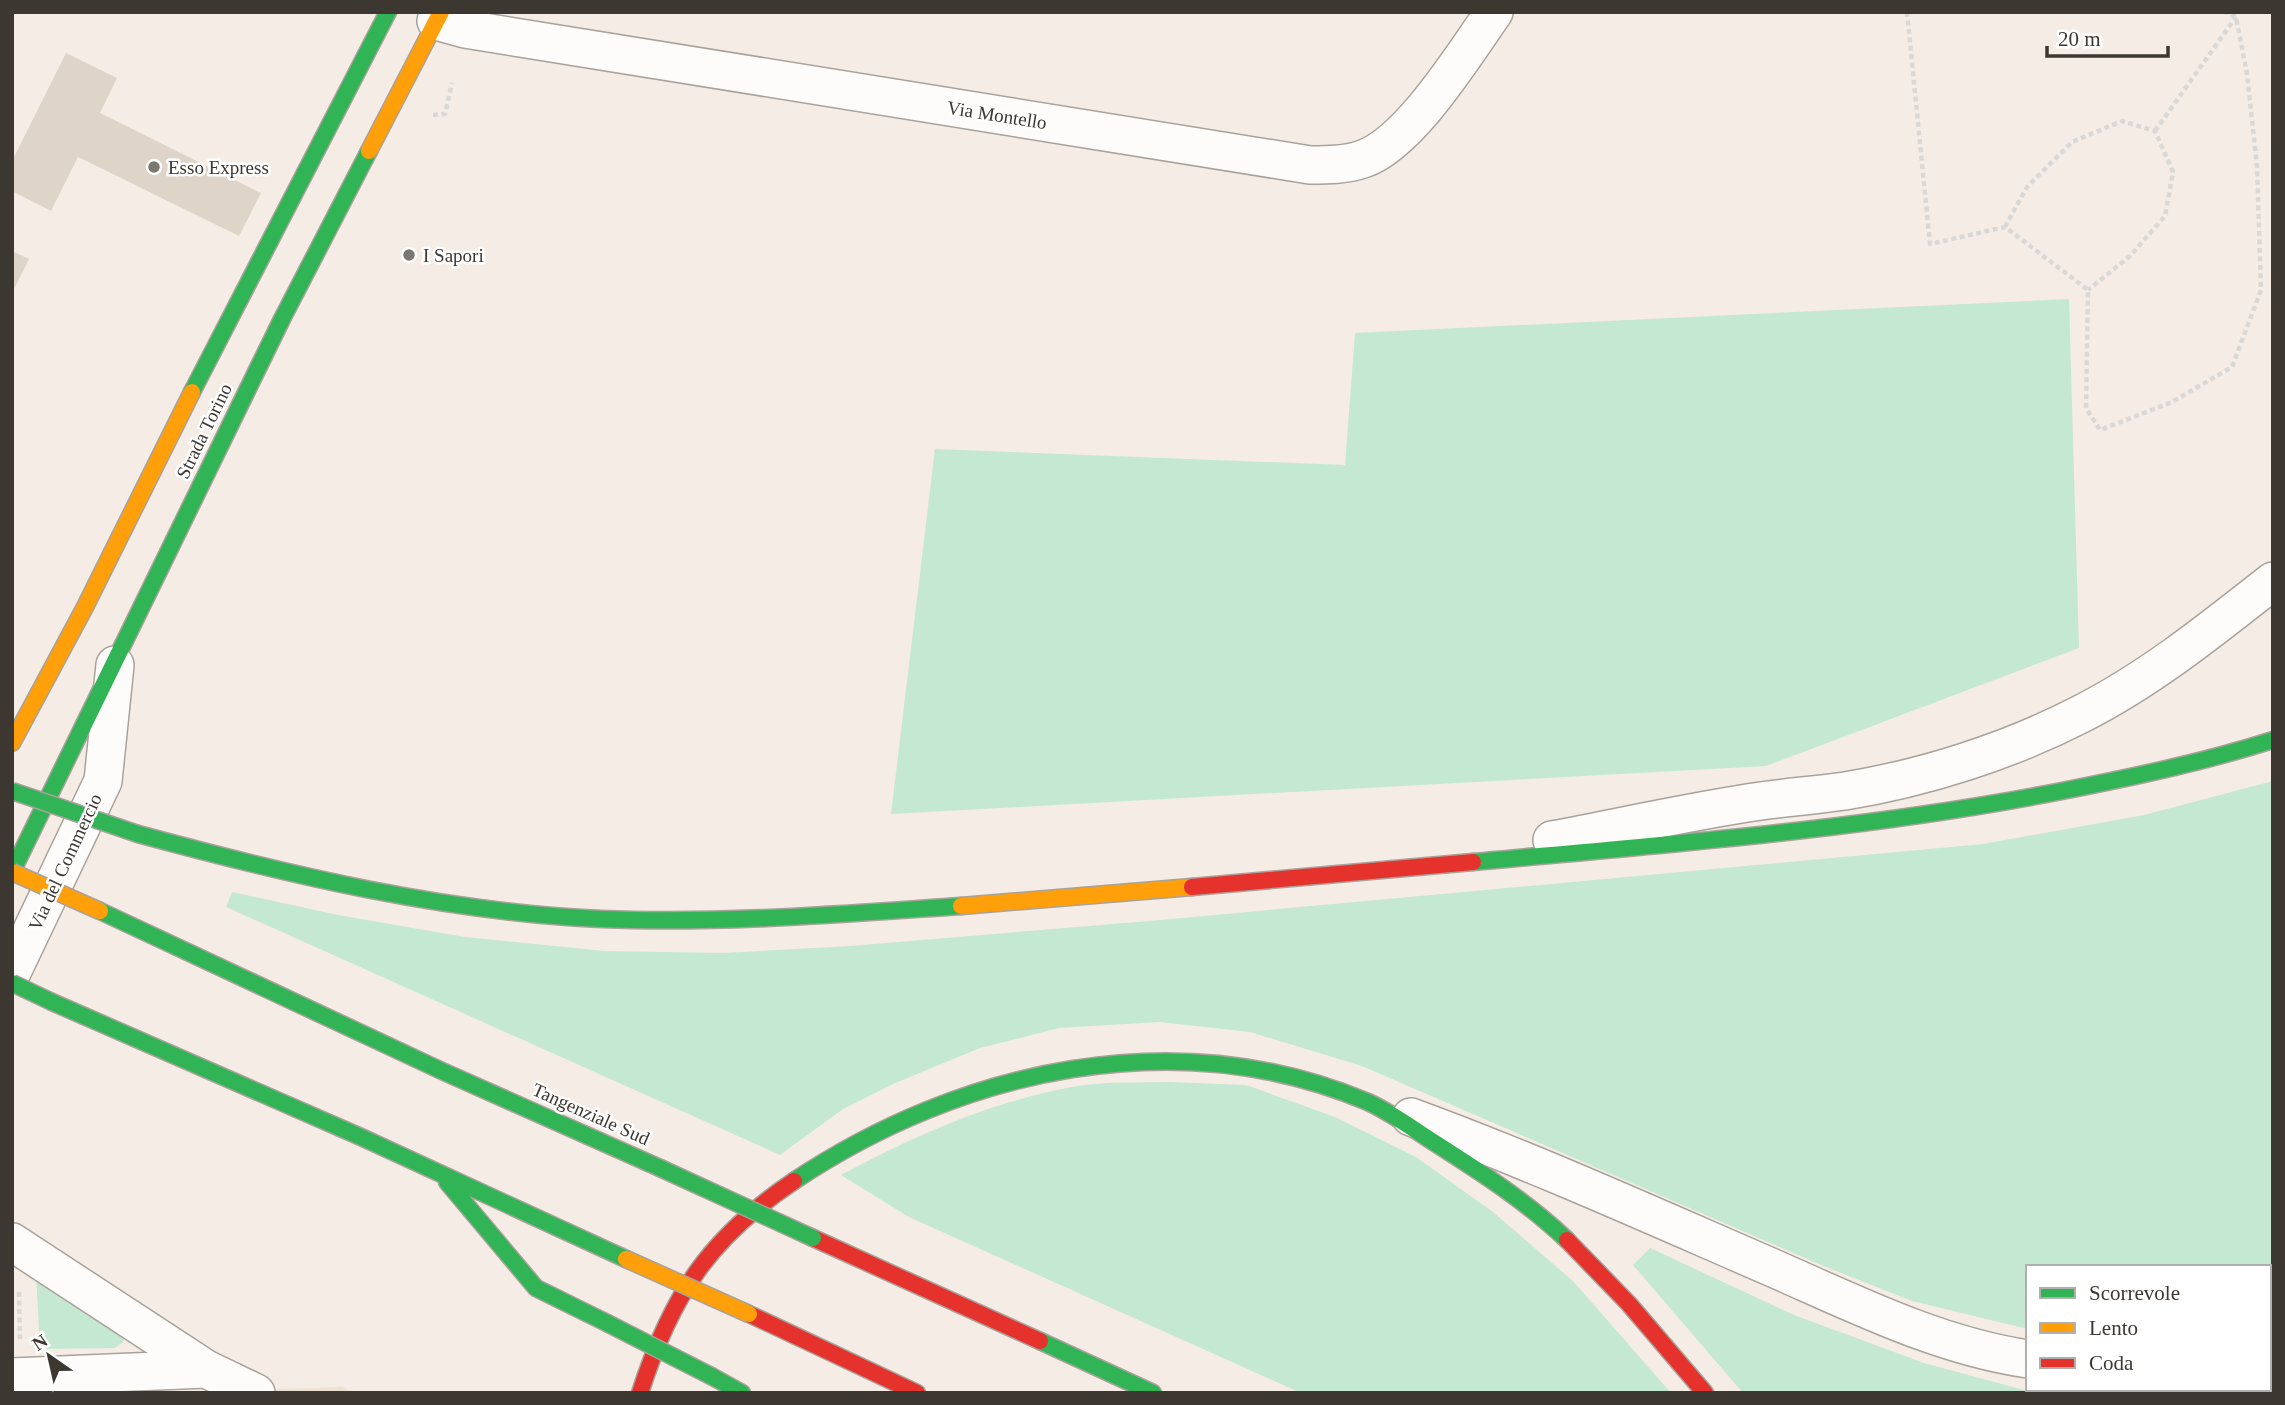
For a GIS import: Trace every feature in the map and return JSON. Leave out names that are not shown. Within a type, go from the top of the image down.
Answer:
[{"type":"main road","name":"Strada Torino","points":[[12,743],[85,607],[247,281],[388,12]]},
{"type":"main road","name":"Strada Torino","points":[[12,872],[282,319],[448,21]]},
{"type":"main road","points":[[12,791],[138,834],[224,858],[346,887],[433,902],[554,916],[674,920],[794,918],[1184,889],[1857,825],[2011,803],[2151,773],[2238,752],[2273,740]]},
{"type":"main road","name":"Tangenziale Sud","points":[[12,872],[442,1071],[1153,1393]]},
{"type":"main road","points":[[12,983],[439,1172],[917,1393]]},
{"type":"main road","points":[[640,1393],[648,1366],[668,1320],[689,1283],[726,1235],[765,1200],[816,1166],[857,1140],[911,1113],[967,1092],[1030,1075],[1088,1066],[1150,1061],[1264,1071],[1320,1084],[1368,1102],[1474,1167],[1546,1221],[1619,1293],[1705,1393]]},
{"type":"main road","points":[[439,1172],[536,1288],[742,1393]]},
{"type":"street","name":"Via Montello","points":[[448,21],[1310,165],[1336,165],[1365,159],[1386,146],[1412,122],[1494,12]]},
{"type":"street","points":[[1407,867],[1759,802],[1846,791],[1943,767],[2006,746],[2081,714],[2147,676],[2273,581]]},
{"type":"street","name":"Via del Commercio","points":[[12,972],[103,781],[115,664]]},
{"type":"street","points":[[1368,1102],[1501,1150],[1881,1315],[1952,1340],[2026,1358]]},
{"type":"street","points":[[12,1242],[206,1369],[256,1393]]},
{"type":"street","points":[[16,1377],[206,1369]]},
{"type":"path","points":[[1907,12],[1930,244],[2005,226],[2027,187],[2071,142],[2122,121],[2155,131],[2173,172],[2165,216],[2130,256],[2088,290]]},
{"type":"path","points":[[2225,12],[2235,17]]},
{"type":"path","points":[[2155,131],[2235,17]]},
{"type":"path","points":[[2088,290],[2086,408],[2100,430],[2172,402],[2232,367],[2261,290],[2257,166],[2247,74],[2235,17]]},
{"type":"path","points":[[426,116],[445,114],[448,21]]},
{"type":"path","points":[[2005,226],[2088,290]]},
{"type":"path","points":[[16,1377],[19,1280]]},
{"type":"shaded area","points":[[342,1387],[354,1393],[170,1393]]},
{"type":"green space","points":[[2069,299],[2079,648],[1766,766],[891,814],[935,449],[1345,465],[1355,333]]},
{"type":"green space","points":[[2273,781],[2273,1335],[2271,1265],[2026,1265],[2026,1329],[1912,1301],[1821,1265],[1362,1066],[1250,1032],[1159,1022],[1059,1028],[980,1048],[893,1084],[843,1109],[780,1155],[226,907],[232,892],[338,915],[465,937],[604,951],[723,953],[850,946],[1149,921],[1983,844],[2144,815]]},
{"type":"green space","points":[[1169,1082],[1246,1085],[1335,1117],[1416,1157],[1493,1212],[1573,1281],[1671,1393],[1301,1393],[909,1217],[841,1175],[955,1121],[1014,1101],[1088,1084]]},
{"type":"green space","points":[[1650,1248],[1794,1315],[1924,1363],[2035,1393],[1743,1393],[1633,1265]]},
{"type":"green space","points":[[36,1273],[125,1336],[123,1342],[115,1348],[40,1349]]},
{"type":"building","points":[[66,53],[117,78],[100,113],[261,193],[239,236],[78,157],[51,211],[12,191],[12,161]]},
{"type":"building","points":[[12,251],[29,259],[15,287],[12,285]]},
{"type":"traffic: fast","points":[[192,392],[388,12]]},
{"type":"traffic: fast","points":[[12,872],[282,319],[369,151]]},
{"type":"traffic: fast","points":[[1473,862],[1769,834],[1916,816],[2115,780],[2195,762],[2273,740]]},
{"type":"traffic: fast","points":[[12,791],[138,834]]},
{"type":"traffic: fast","points":[[138,834],[252,864],[367,889],[484,909],[542,915],[691,920],[961,906]]},
{"type":"traffic: fast","points":[[100,911],[442,1071],[660,1168]]},
{"type":"traffic: fast","points":[[12,983],[52,1002]]},
{"type":"traffic: fast","points":[[52,1002],[361,1137],[626,1259]]},
{"type":"traffic: fast","points":[[794,1181],[859,1142],[928,1110],[999,1085],[1072,1069],[1146,1062],[1221,1064],[1295,1078],[1377,1106],[1504,1188],[1567,1240]]},
{"type":"traffic: fast","points":[[660,1168],[813,1238]]},
{"type":"traffic: fast","points":[[447,1182],[536,1288],[607,1323]]},
{"type":"traffic: fast","points":[[607,1323],[713,1377]]},
{"type":"traffic: fast","points":[[1040,1341],[1153,1393]]},
{"type":"traffic: fast","points":[[713,1377],[742,1393]]},
{"type":"traffic: slow","points":[[369,151],[441,12]]},
{"type":"traffic: slow","points":[[12,743],[85,607],[192,392]]},
{"type":"traffic: slow","points":[[12,872],[100,911]]},
{"type":"traffic: slow","points":[[961,906],[1192,887]]},
{"type":"traffic: slow","points":[[626,1259],[749,1314]]},
{"type":"traffic: jam","points":[[1192,887],[1473,862]]},
{"type":"traffic: jam","points":[[640,1393],[665,1327],[697,1272],[738,1225],[794,1181]]},
{"type":"traffic: jam","points":[[813,1238],[1040,1341]]},
{"type":"traffic: jam","points":[[1567,1240],[1629,1304],[1705,1393]]},
{"type":"traffic: jam","points":[[749,1314],[917,1393]]},
{"type":"place","name":"Esso Express","points":[[154,167]]},
{"type":"place","name":"I Sapori","points":[[409,255]]}]
